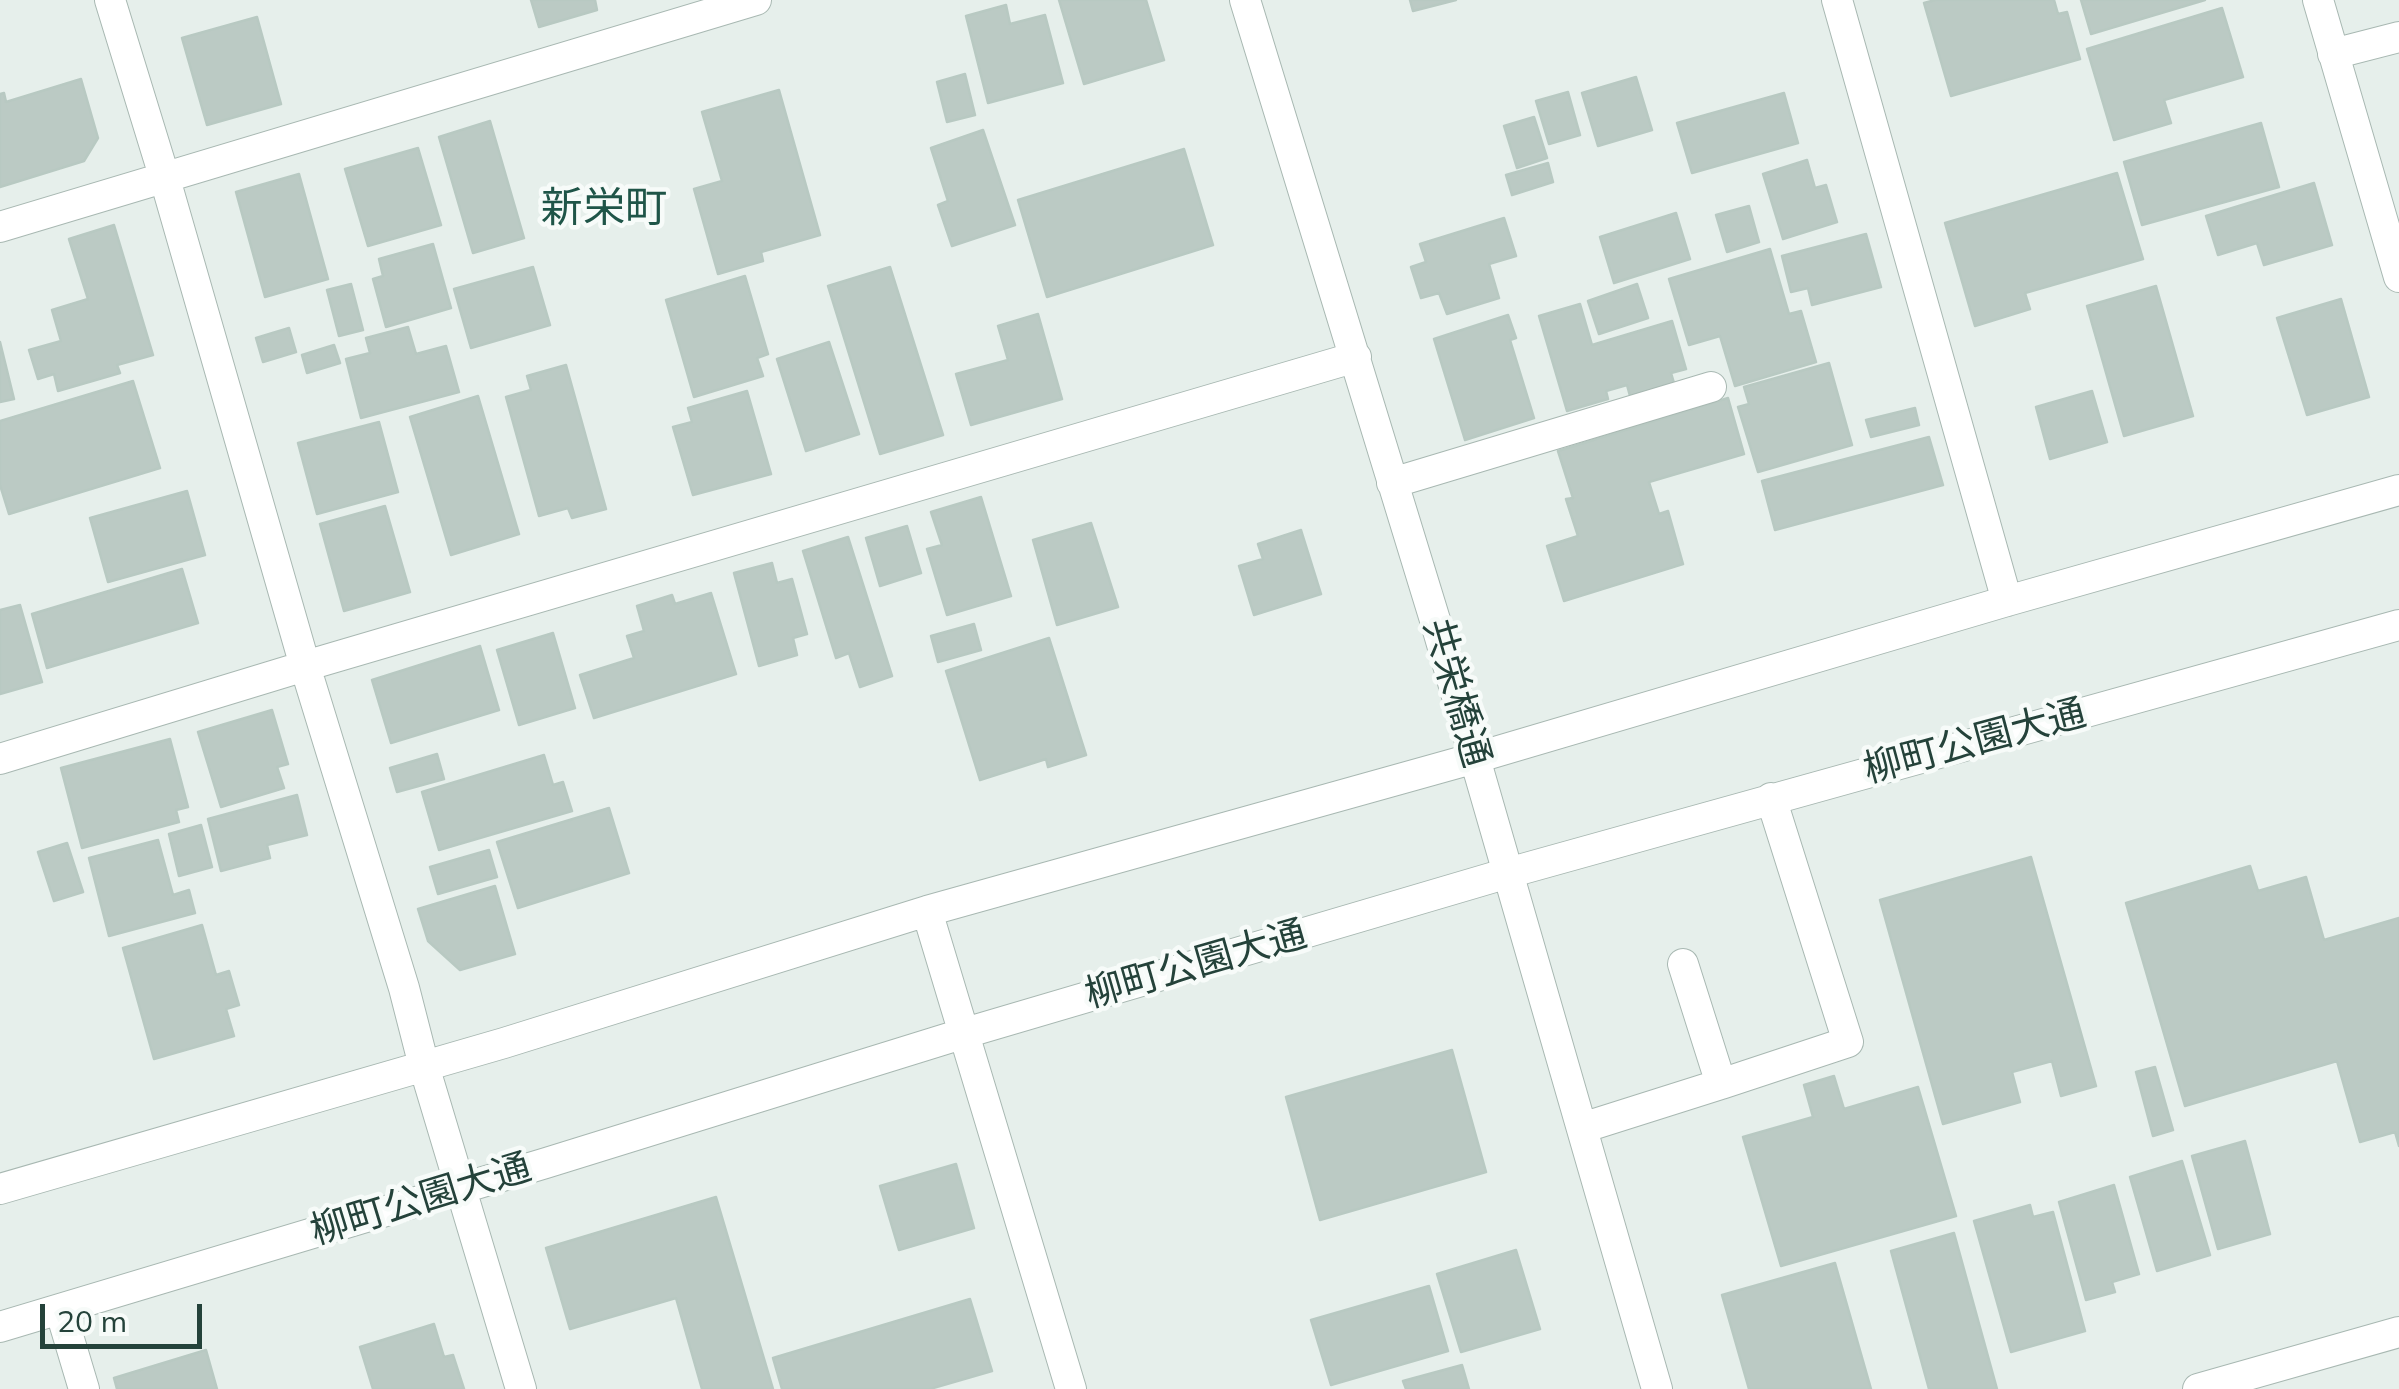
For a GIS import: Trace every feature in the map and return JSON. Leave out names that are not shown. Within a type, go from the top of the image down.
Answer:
[{"type":"street","points":[[110,0],[521,1389]]},
{"type":"street","points":[[0,227],[756,0]]},
{"type":"street","name":"共栄橋通","points":[[1245,0],[1475,758],[1657,1389]]},
{"type":"street","points":[[1837,0],[2007,600]]},
{"type":"street","points":[[2318,0],[2399,277]]},
{"type":"street","points":[[2333,54],[2399,37]]},
{"type":"street","points":[[0,759],[1356,357]]},
{"type":"street","points":[[1392,483],[1711,387]]},
{"type":"street","points":[[0,1189],[424,1066],[927,912],[2399,490]]},
{"type":"street","name":"柳町公園大通","points":[[0,1326],[965,1032],[1508,873],[2399,625]]},
{"type":"street","points":[[1582,1128],[1848,1042],[1772,798]]},
{"type":"street","points":[[927,912],[1071,1389]]},
{"type":"street","points":[[1683,964],[1720,1084]]},
{"type":"street","points":[[60,1309],[84,1389]]},
{"type":"street","points":[[2198,1389],[2399,1332]]},
{"type":"building","points":[[531,0],[595,0],[597,10],[539,27]]},
{"type":"building","points":[[1059,0],[1146,0],[1164,60],[1084,84]]},
{"type":"building","points":[[1410,0],[1456,0],[1413,11]]},
{"type":"building","points":[[2054,0],[2058,14],[2067,12],[2080,59],[1951,96],[1924,3]]},
{"type":"building","points":[[2081,0],[2205,0],[2091,34]]},
{"type":"building","points":[[1006,5],[1010,24],[1045,15],[1063,83],[988,103],[966,16]]},
{"type":"building","points":[[2222,8],[2243,77],[2164,100],[2171,123],[2114,140],[2087,49]]},
{"type":"building","points":[[257,17],[281,104],[207,125],[182,38]]},
{"type":"building","points":[[965,74],[975,115],[947,122],[937,82]]},
{"type":"building","points":[[1636,77],[1652,130],[1598,146],[1582,93]]},
{"type":"building","points":[[81,79],[98,138],[84,161],[0,187],[0,94],[4,93],[6,102]]},
{"type":"building","points":[[779,90],[820,235],[761,252],[763,261],[718,274],[694,189],[722,181],[702,112]]},
{"type":"building","points":[[1568,92],[1580,135],[1549,144],[1536,101]]},
{"type":"building","points":[[1784,93],[1798,143],[1692,173],[1677,123]]},
{"type":"building","points":[[1534,117],[1547,158],[1517,168],[1504,126]]},
{"type":"building","points":[[490,121],[524,238],[473,253],[439,137]]},
{"type":"building","points":[[2261,123],[2279,187],[2142,225],[2124,162]]},
{"type":"building","points":[[983,130],[1015,225],[952,246],[938,205],[948,201],[931,148]]},
{"type":"building","points":[[418,148],[441,225],[368,246],[345,169]]},
{"type":"building","points":[[1184,149],[1213,245],[1047,297],[1018,200]]},
{"type":"building","points":[[1807,160],[1815,188],[1826,185],[1837,222],[1783,239],[1763,174]]},
{"type":"building","points":[[1548,163],[1553,182],[1512,195],[1506,175]]},
{"type":"building","points":[[2117,173],[2143,259],[2025,293],[2030,309],[1975,326],[1945,223]]},
{"type":"building","points":[[299,174],[328,279],[265,297],[236,192]]},
{"type":"building","points":[[2314,183],[2332,245],[2264,265],[2257,243],[2218,255],[2206,216]]},
{"type":"building","points":[[1749,206],[1759,242],[1727,252],[1716,215]]},
{"type":"building","points":[[1676,213],[1690,259],[1614,283],[1600,237]]},
{"type":"building","points":[[1504,218],[1516,256],[1489,264],[1499,298],[1447,314],[1439,293],[1421,298],[1411,267],[1426,262],[1420,244]]},
{"type":"building","points":[[114,225],[153,355],[117,365],[120,373],[58,391],[54,374],[38,379],[29,350],[61,341],[52,310],[88,299],[69,239]]},
{"type":"building","points":[[1866,234],[1881,287],[1812,305],[1808,288],[1791,292],[1782,256]]},
{"type":"building","points":[[433,244],[451,308],[386,327],[373,279],[383,276],[379,259]]},
{"type":"building","points":[[1770,249],[1789,314],[1801,311],[1816,362],[1735,386],[1720,336],[1689,345],[1669,279]]},
{"type":"building","points":[[533,267],[550,325],[471,348],[454,289]]},
{"type":"building","points":[[890,267],[943,435],[880,454],[828,286]]},
{"type":"building","points":[[745,276],[768,354],[757,358],[763,376],[694,397],[666,300]]},
{"type":"building","points":[[351,284],[363,330],[339,336],[327,290]]},
{"type":"building","points":[[1637,284],[1648,318],[1599,334],[1588,301]]},
{"type":"building","points":[[2156,286],[2193,416],[2124,436],[2087,306]]},
{"type":"building","points":[[2341,299],[2369,397],[2307,415],[2277,318]]},
{"type":"building","points":[[1580,304],[1592,345],[1672,321],[1686,369],[1671,373],[1674,383],[1630,396],[1627,385],[1606,391],[1608,399],[1567,411],[1539,316]]},
{"type":"building","points":[[1038,314],[1062,399],[971,425],[956,374],[1008,360],[998,326]]},
{"type":"building","points":[[1508,315],[1516,338],[1510,340],[1534,418],[1465,440],[1434,339]]},
{"type":"building","points":[[408,327],[416,354],[446,346],[459,392],[361,418],[346,359],[370,353],[366,338]]},
{"type":"building","points":[[289,328],[296,352],[263,362],[256,338]]},
{"type":"building","points":[[0,342],[14,399],[0,402]]},
{"type":"building","points":[[829,342],[859,434],[806,451],[777,359]]},
{"type":"building","points":[[334,345],[340,363],[307,373],[302,355]]},
{"type":"building","points":[[1829,363],[1852,445],[1758,472],[1738,407],[1749,404],[1744,387]]},
{"type":"building","points":[[566,365],[606,509],[572,518],[568,508],[539,516],[506,397],[531,390],[527,376]]},
{"type":"building","points":[[133,381],[160,468],[9,514],[0,485],[0,421]]},
{"type":"building","points":[[747,391],[771,474],[693,495],[673,427],[692,422],[688,408]]},
{"type":"building","points":[[2092,391],[2107,442],[2050,459],[2036,407]]},
{"type":"building","points":[[478,396],[519,534],[451,555],[410,417]]},
{"type":"building","points":[[1728,398],[1744,454],[1649,482],[1659,514],[1668,511],[1683,564],[1564,601],[1547,546],[1578,536],[1566,499],[1573,498],[1558,451]]},
{"type":"building","points":[[1915,408],[1919,425],[1871,437],[1866,420]]},
{"type":"building","points":[[379,422],[398,492],[317,514],[298,443]]},
{"type":"building","points":[[1929,437],[1943,485],[1775,530],[1762,481]]},
{"type":"building","points":[[187,491],[205,555],[108,582],[90,518]]},
{"type":"building","points":[[981,497],[1011,596],[947,615],[927,549],[942,545],[931,512]]},
{"type":"building","points":[[385,506],[410,592],[344,611],[320,524]]},
{"type":"building","points":[[1091,523],[1118,607],[1057,625],[1033,540]]},
{"type":"building","points":[[907,526],[921,573],[880,586],[866,538]]},
{"type":"building","points":[[1301,530],[1321,594],[1254,615],[1239,566],[1263,559],[1258,544]]},
{"type":"building","points":[[848,537],[892,676],[860,687],[849,653],[836,658],[803,551]]},
{"type":"building","points":[[772,563],[777,583],[792,579],[807,634],[793,638],[797,655],[759,666],[734,573]]},
{"type":"building","points":[[182,569],[198,623],[47,668],[32,614]]},
{"type":"building","points":[[711,593],[736,674],[594,718],[580,675],[634,658],[627,636],[644,631],[637,606],[672,595],[675,604]]},
{"type":"building","points":[[20,605],[42,682],[0,694],[0,610]]},
{"type":"building","points":[[974,624],[981,650],[938,662],[931,636]]},
{"type":"building","points":[[553,633],[575,708],[519,725],[497,650]]},
{"type":"building","points":[[1049,638],[1086,755],[1048,767],[1046,759],[980,780],[946,671]]},
{"type":"building","points":[[480,646],[499,710],[391,743],[372,680]]},
{"type":"building","points":[[272,710],[288,764],[277,767],[284,788],[221,807],[198,732]]},
{"type":"building","points":[[170,739],[188,807],[176,810],[179,822],[82,848],[61,768]]},
{"type":"building","points":[[437,754],[444,779],[397,792],[390,768]]},
{"type":"building","points":[[544,755],[553,785],[563,782],[572,811],[439,850],[422,792]]},
{"type":"building","points":[[297,795],[307,835],[267,845],[270,858],[221,871],[208,819]]},
{"type":"building","points":[[609,808],[629,873],[518,908],[497,842]]},
{"type":"building","points":[[201,825],[212,867],[179,876],[169,834]]},
{"type":"building","points":[[158,840],[173,895],[189,890],[195,913],[109,936],[89,858]]},
{"type":"building","points":[[67,843],[83,892],[54,901],[38,852]]},
{"type":"building","points":[[489,850],[497,877],[438,894],[430,867]]},
{"type":"building","points":[[2031,857],[2096,1086],[2061,1096],[2052,1061],[2012,1072],[2020,1102],[1943,1124],[1880,900]]},
{"type":"building","points":[[2250,866],[2258,891],[2306,877],[2324,940],[2399,918],[2399,1146],[2395,1132],[2360,1142],[2337,1061],[2185,1106],[2126,903]]},
{"type":"building","points":[[495,886],[515,954],[460,970],[428,941],[418,909]]},
{"type":"building","points":[[202,925],[216,975],[229,971],[239,1005],[226,1009],[234,1036],[154,1059],[123,948]]},
{"type":"building","points":[[1452,1050],[1486,1172],[1320,1220],[1286,1097]]},
{"type":"building","points":[[2155,1067],[2173,1130],[2153,1136],[2136,1072]]},
{"type":"building","points":[[1834,1076],[1844,1109],[1918,1087],[1956,1216],[1781,1266],[1743,1137],[1813,1117],[1804,1085]]},
{"type":"building","points":[[2245,1141],[2270,1234],[2218,1249],[2192,1156]]},
{"type":"building","points":[[2182,1161],[2210,1255],[2157,1271],[2130,1177]]},
{"type":"building","points":[[956,1164],[974,1228],[899,1250],[880,1186]]},
{"type":"building","points":[[2114,1185],[2139,1274],[2112,1282],[2115,1292],[2086,1300],[2059,1202]]},
{"type":"building","points":[[716,1197],[773,1389],[702,1389],[676,1298],[570,1329],[546,1248]]},
{"type":"building","points":[[2030,1205],[2033,1217],[2053,1212],[2085,1331],[2011,1352],[1974,1221]]},
{"type":"building","points":[[1954,1233],[1997,1389],[1929,1389],[1891,1251]]},
{"type":"building","points":[[1516,1250],[1540,1329],[1461,1352],[1437,1274]]},
{"type":"building","points":[[1835,1263],[1871,1389],[1749,1389],[1722,1295]]},
{"type":"building","points":[[1429,1286],[1448,1351],[1331,1385],[1311,1320]]},
{"type":"building","points":[[970,1299],[992,1371],[930,1389],[782,1389],[773,1358]]},
{"type":"building","points":[[434,1324],[444,1357],[453,1355],[464,1389],[373,1389],[360,1347]]},
{"type":"building","points":[[206,1350],[217,1389],[117,1389],[114,1378]]},
{"type":"building","points":[[1462,1365],[1469,1389],[1406,1389],[1403,1381]]},
{"type":"district","name":"新栄町","points":[[604,209]]}]
